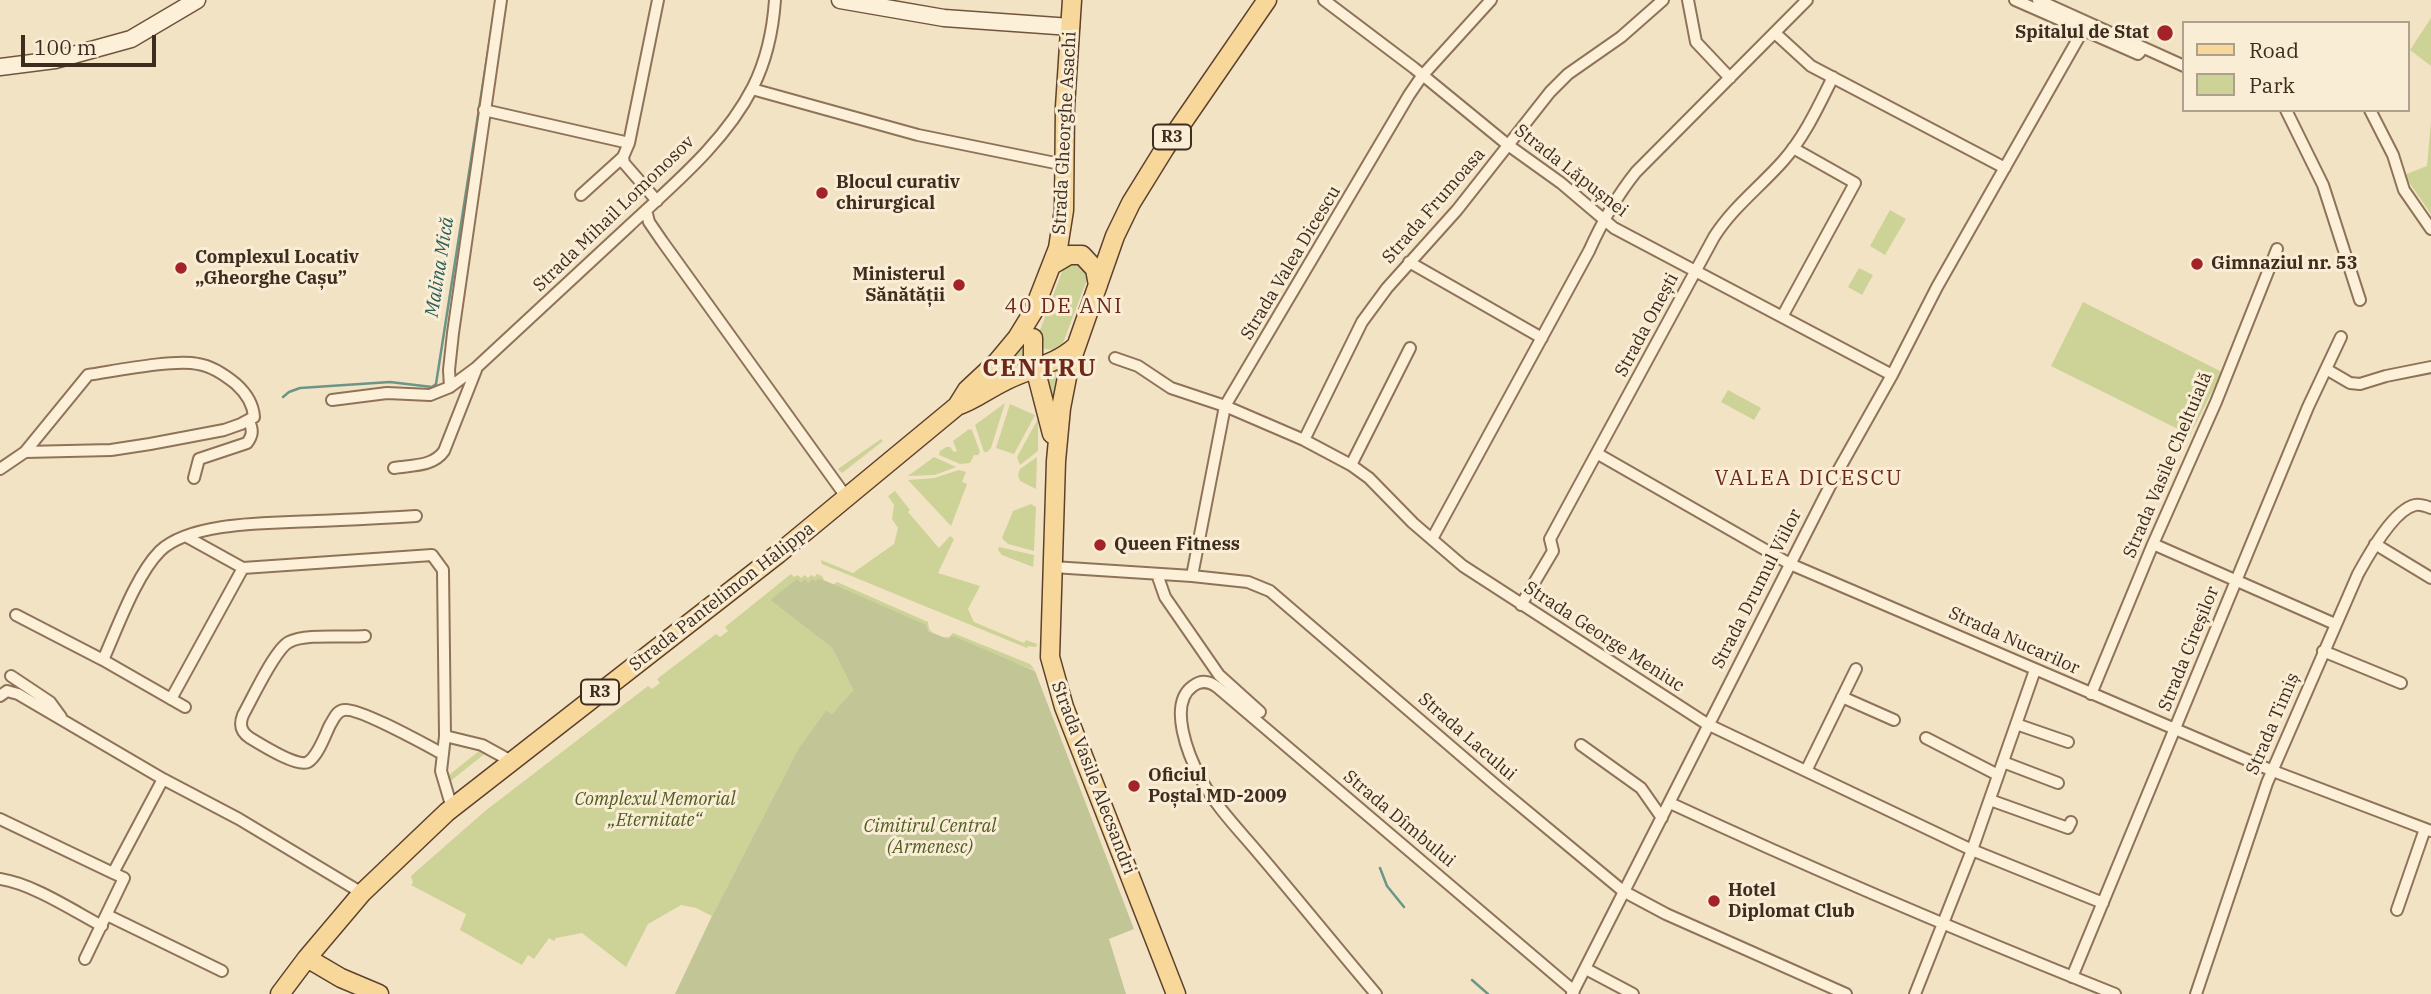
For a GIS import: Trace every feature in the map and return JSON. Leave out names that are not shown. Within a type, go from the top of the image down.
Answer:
[{"type":"main road","name":"Strada Gheorghe Asachi","points":[[1052,265],[1063,226],[1065,107],[1072,0]]},
{"type":"main road","name":"R3","points":[[1068,352],[1098,285],[1115,236],[1138,190],[1267,0]]},
{"type":"main road","points":[[1052,265],[1069,255],[1082,255],[1095,269],[1098,285]]},
{"type":"main road","name":"R3","points":[[1033,338],[1033,312],[1052,265]]},
{"type":"main road","name":"Strada Pantelimon Halippa","points":[[280,994],[362,893],[407,848],[452,808],[699,617],[957,406],[967,390],[1003,356],[1033,312]]},
{"type":"main road","points":[[1033,338],[1043,356],[1068,352]]},
{"type":"main road","points":[[1033,338],[1032,352],[1050,419],[1056,461]]},
{"type":"main road","name":"Strada Pantelimon Halippa","points":[[957,406],[976,400],[1002,382],[1068,352]]},
{"type":"main road","name":"Strada Vasile Alecsandri","points":[[1068,352],[1056,461],[1050,657],[1055,679],[1176,994]]},
{"type":"main road","points":[[307,958],[341,978],[379,994]]},
{"type":"street","points":[[0,67],[55,60],[112,45],[131,38],[197,0]]},
{"type":"street","points":[[332,400],[387,393],[430,395],[450,387],[453,333],[501,0]]},
{"type":"street","points":[[581,195],[623,157],[629,143],[658,0]]},
{"type":"street","name":"Strada Mihail Lomonosov","points":[[450,387],[477,367],[657,201],[713,143],[752,89],[771,34],[775,0]]},
{"type":"street","points":[[840,0],[944,18],[1071,27]]},
{"type":"street","name":"Strada Lăpușnei","points":[[1324,0],[1508,145],[1561,183],[1614,229],[1892,375]]},
{"type":"street","name":"Strada Valea Dicescu","points":[[1192,576],[1225,406],[1422,76],[1491,0]]},
{"type":"street","name":"Strada Frumoasa","points":[[1304,440],[1362,322],[1387,288],[1457,210],[1568,74],[1621,37],[1662,0]]},
{"type":"street","points":[[1688,0],[1696,42],[1730,78]]},
{"type":"street","points":[[1432,539],[1604,219],[1636,172],[1807,0]]},
{"type":"street","points":[[2015,0],[2085,27]]},
{"type":"street","points":[[2038,0],[2138,54],[2144,48],[2182,65]]},
{"type":"street","name":"Strada Drumul Viilor","points":[[1573,993],[1833,478],[1892,375],[1937,287],[2085,27]]},
{"type":"street","points":[[1775,33],[1811,66],[2005,168]]},
{"type":"street","name":"Strada Onești","points":[[1521,605],[1553,551],[1550,539],[1695,271],[1727,217],[1804,134],[1833,77]]},
{"type":"street","points":[[752,89],[918,135],[1065,165]]},
{"type":"street","points":[[484,110],[629,143]]},
{"type":"street","points":[[2287,112],[2323,185],[2360,300]]},
{"type":"street","points":[[2371,112],[2393,155],[2404,190],[2431,229]]},
{"type":"street","points":[[1783,316],[1855,183],[1793,148]]},
{"type":"street","points":[[623,157],[624,163],[657,201]]},
{"type":"street","points":[[646,210],[649,222],[662,241],[847,498]]},
{"type":"street","name":"Strada Vasile Cheltuială","points":[[2091,694],[2207,422],[2277,249]]},
{"type":"street","points":[[1409,262],[1542,338]]},
{"type":"street","name":"Strada Cireșilor","points":[[2072,977],[2236,581],[2342,337]]},
{"type":"street","points":[[1351,465],[1410,348]]},
{"type":"street","name":"Strada George Meniuc","points":[[1115,358],[1138,366],[1171,388],[1225,406],[1304,440],[1351,465],[1369,478],[1464,566],[1707,724],[1972,850],[2103,903]]},
{"type":"street","points":[[0,469],[25,452],[88,375],[175,364],[199,364],[220,373],[242,390],[248,397],[254,417],[224,430],[111,450],[25,452]]},
{"type":"street","points":[[394,468],[429,463],[438,459],[444,451],[477,367]]},
{"type":"street","points":[[2326,369],[2350,383],[2360,384],[2431,367]]},
{"type":"street","points":[[194,478],[200,459],[247,443],[252,437],[253,429],[249,421]]},
{"type":"street","name":"Strada Nucarilor","points":[[1598,453],[1790,564],[2273,771],[2428,830]]},
{"type":"street","name":"Strada Timiș","points":[[2196,994],[2267,783],[2335,624],[2375,544],[2411,506],[2431,508]]},
{"type":"street","points":[[103,660],[143,573],[162,549],[187,537],[207,530],[237,525],[416,516]]},
{"type":"street","points":[[187,537],[243,568],[366,561],[424,554],[432,555],[441,564],[445,736],[442,780],[452,808]]},
{"type":"street","points":[[2153,544],[2335,624]]},
{"type":"street","points":[[2375,544],[2431,578]]},
{"type":"street","name":"Strada Lacului","points":[[1053,567],[1248,582],[1270,592],[1623,891],[1667,914],[1846,994]]},
{"type":"street","points":[[171,699],[243,568]]},
{"type":"street","points":[[1157,574],[1165,597],[1219,676],[1260,712]]},
{"type":"street","points":[[16,615],[186,707]]},
{"type":"street","points":[[365,636],[288,642],[279,652],[243,715],[241,725],[246,735],[296,762],[306,764],[335,716],[345,709],[380,722],[443,754]]},
{"type":"street","points":[[2323,651],[2401,683]]},
{"type":"street","points":[[1806,771],[1856,669]]},
{"type":"street","points":[[1915,994],[1972,850],[2035,670]]},
{"type":"street","points":[[11,676],[50,702],[62,720]]},
{"type":"street","name":"Strada Dîmbului","points":[[1376,994],[1229,818],[1202,781],[1189,752],[1181,723],[1183,697],[1190,687],[1198,682],[1211,682],[1573,993]]},
{"type":"street","points":[[0,696],[7,691],[18,694],[163,779],[239,819],[362,893]]},
{"type":"street","points":[[1842,697],[1894,720]]},
{"type":"street","points":[[2016,724],[2068,742]]},
{"type":"street","points":[[445,736],[482,745],[511,761]]},
{"type":"street","points":[[1926,738],[1998,775]]},
{"type":"street","points":[[1581,745],[1641,788],[1662,818]]},
{"type":"street","points":[[2003,762],[2058,783]]},
{"type":"street","points":[[113,873],[163,779]]},
{"type":"street","points":[[1990,800],[2068,828],[2071,822]]},
{"type":"street","points":[[1670,803],[1774,852],[1943,925],[2115,994]]},
{"type":"street","points":[[0,819],[124,878],[85,959]]},
{"type":"street","points":[[2397,910],[2428,830]]},
{"type":"street","points":[[0,879],[11,881],[222,971]]},
{"type":"street","points":[[1586,969],[1633,994]]},
{"type":"green space","points":[[2431,18],[2431,66],[2410,50]]},
{"type":"green space","points":[[2431,121],[2431,214],[2404,175],[2427,166]]},
{"type":"green space","points":[[1890,210],[1906,219],[1885,255],[1870,246]]},
{"type":"green space","points":[[1078,262],[1087,270],[1088,277],[1063,343],[1056,350],[1044,349],[1039,333],[1063,269],[1070,263]]},
{"type":"green space","points":[[1859,268],[1873,275],[1862,295],[1848,287]]},
{"type":"green space","points":[[2083,302],[2222,372],[2190,435],[2051,366]]},
{"type":"green space","points":[[1021,345],[1027,363],[1009,370],[1005,364]]},
{"type":"green space","points":[[1062,368],[1056,403],[1051,404],[1045,374]]},
{"type":"green space","points":[[1728,390],[1761,408],[1754,420],[1721,402]]},
{"type":"green space","points":[[1005,403],[991,448],[984,452],[975,425]]},
{"type":"green space","points":[[1010,404],[1035,415],[1014,454],[996,448]]},
{"type":"green space","points":[[1038,419],[1038,451],[1020,465],[1017,457]]},
{"type":"green space","points":[[969,429],[972,430],[980,452],[974,455],[970,463],[960,464],[939,455],[946,447],[957,451],[953,441]]},
{"type":"green space","points":[[881,439],[883,441],[842,473],[838,469]]},
{"type":"green space","points":[[934,457],[956,467],[935,475],[908,476]]},
{"type":"green space","points":[[1037,457],[1036,489],[1020,481],[1018,475],[1020,469]]},
{"type":"green space","points":[[959,470],[966,472],[962,482],[967,484],[951,526],[908,480],[934,478]]},
{"type":"green space","points":[[895,491],[910,510],[908,512],[939,548],[950,536],[954,539],[938,573],[980,586],[968,609],[974,622],[1024,643],[1026,640],[1037,644],[1036,647],[1027,648],[822,564],[821,560],[853,573],[894,544],[898,528],[892,519],[894,505],[888,496]]},
{"type":"green space","points":[[1031,504],[1036,507],[1034,551],[1008,544],[1002,538],[1013,511]]},
{"type":"green space","points":[[999,547],[1034,555],[1033,567],[1002,555]]},
{"type":"green space","name":"Complexul Memorial „Eternitate“","points":[[791,574],[801,578],[805,575],[808,578],[817,574],[824,580],[819,578],[816,582],[801,583],[770,600],[832,648],[853,690],[832,714],[826,710],[798,749],[712,916],[696,908],[681,905],[648,924],[626,967],[582,933],[556,938],[554,941],[549,938],[534,959],[528,955],[522,965],[460,930],[466,914],[411,885],[411,876],[485,811],[648,686],[652,689],[660,683],[657,679],[716,634],[720,637],[728,631],[725,627]]},
{"type":"green space","name":"Cimitirul Central (Armenesc)","points":[[819,578],[926,625],[928,631],[948,639],[953,636],[1035,671],[1134,929],[1109,939],[1126,994],[675,994],[798,749],[826,710],[832,714],[853,690],[832,648],[770,600],[797,579],[801,583],[805,579],[808,583]]},
{"type":"green space","points":[[837,582],[928,622],[933,633],[833,585]]},
{"type":"green space","points":[[953,633],[1030,664],[1035,670],[943,637],[949,637]]},
{"type":"green space","points":[[479,751],[487,752],[448,783],[449,775]]},
{"type":"waterway","name":"Malina Mică","points":[[283,397],[300,388],[390,382],[432,387],[436,384],[496,0]]},
{"type":"waterway","points":[[1380,868],[1387,886],[1404,907]]},
{"type":"waterway","points":[[1472,980],[1488,994]]},
{"type":"place","name":"Spitalul de Stat","points":[[2165,33]]},
{"type":"place","name":"Blocul curativ chirurgical","points":[[822,193]]},
{"type":"place","name":"Gimnaziul nr. 53","points":[[2197,264]]},
{"type":"place","name":"Complexul Locativ „Gheorghe Cașu”","points":[[181,268]]},
{"type":"place","name":"Ministerul Sănătății","points":[[959,285]]},
{"type":"place","name":"Queen Fitness","points":[[1100,545]]},
{"type":"place","name":"Oficiul Poștal MD-2009","points":[[1134,786]]},
{"type":"place","name":"Hotel Diplomat Club","points":[[1714,901]]},
{"type":"district","name":"40 DE ANI","points":[[1064,307]]},
{"type":"district","name":"CENTRU","points":[[1040,369]]},
{"type":"district","name":"VALEA DICESCU","points":[[1809,479]]}]
